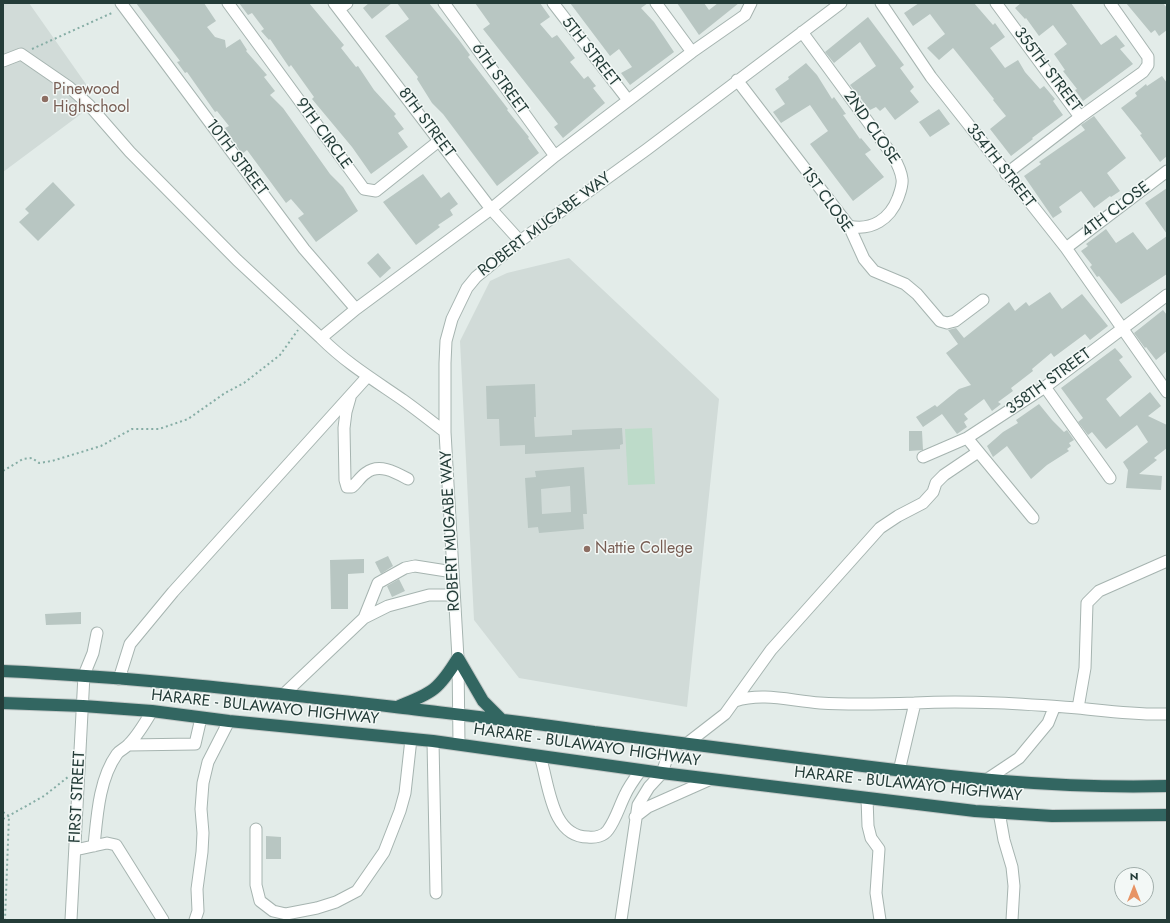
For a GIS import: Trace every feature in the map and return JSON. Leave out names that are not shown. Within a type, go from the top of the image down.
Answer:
[{"type":"highway","points":[[396,707],[422,698],[437,687],[458,658],[483,701],[502,720]]},
{"type":"highway","name":"HARARE - BULAWAYO HIGHWAY","points":[[3,671],[84,675],[285,693],[460,714],[685,745],[986,780],[1067,786],[1167,786]]},
{"type":"highway","name":"HARARE - BULAWAYO HIGHWAY","points":[[3,703],[83,706],[152,712],[433,741],[662,773],[867,798],[1000,812],[1087,817],[1167,815]]},
{"type":"street","name":"9TH CIRCLE","points":[[228,3],[364,189],[376,191],[440,140]]},
{"type":"street","name":"6TH STREET","points":[[444,3],[554,156]]},
{"type":"street","name":"5TH STREET","points":[[553,3],[628,100]]},
{"type":"street","points":[[656,3],[692,52]]},
{"type":"street","points":[[321,338],[356,309],[491,209],[554,156],[692,52],[745,15],[752,3]]},
{"type":"street","name":"ROBERT MUGABE WAY","points":[[459,744],[460,714],[458,658],[445,432],[445,363],[446,341],[452,319],[467,288],[476,277],[520,241],[841,3]]},
{"type":"street","name":"354TH STREET","points":[[881,3],[932,77],[1006,174],[1066,248],[1167,392]]},
{"type":"street","name":"355TH STREET","points":[[996,3],[1080,117],[1143,72],[1148,65],[1148,57],[1110,3]]},
{"type":"street","name":"10TH STREET","points":[[122,5],[304,249],[356,309]]},
{"type":"street","name":"8TH STREET","points":[[340,5],[491,209],[520,241]]},
{"type":"street","name":"2ND CLOSE","points":[[802,32],[893,156],[903,181],[899,196],[883,220],[866,227],[849,226]]},
{"type":"street","points":[[3,61],[20,54],[69,87],[89,105],[130,152],[209,231],[332,349],[367,377],[403,400],[445,432]]},
{"type":"street","name":"1ST CLOSE","points":[[737,80],[849,226],[856,244],[868,265],[874,271],[905,284],[917,294],[940,321],[947,323],[955,321],[983,300]]},
{"type":"street","points":[[1006,174],[1080,117]]},
{"type":"street","name":"4TH CLOSE","points":[[1066,248],[1167,171]]},
{"type":"street","name":"358TH STREET","points":[[923,457],[968,438],[1045,387],[1167,295]]},
{"type":"street","points":[[119,679],[130,644],[168,598],[367,377]]},
{"type":"street","points":[[1045,387],[1110,478]]},
{"type":"street","points":[[350,396],[344,428],[345,480],[347,487],[352,487],[365,473],[376,469],[393,472],[408,479]]},
{"type":"street","points":[[968,438],[1033,518]]},
{"type":"street","points":[[685,745],[725,714],[771,650],[880,528],[898,516],[923,503],[933,492],[936,483],[978,452]]},
{"type":"street","points":[[1078,708],[1085,668],[1087,603],[1092,596],[1099,591],[1167,561]]},
{"type":"street","points":[[364,618],[378,583],[405,568],[415,566],[453,572]]},
{"type":"street","points":[[285,693],[364,618],[388,606],[429,594],[454,595]]},
{"type":"street","points":[[84,675],[93,654],[97,633]]},
{"type":"street","name":"FIRST STREET","points":[[71,920],[84,675]]},
{"type":"street","points":[[735,701],[757,696],[794,701],[853,705],[916,703],[999,704],[1054,708],[1078,708],[1142,714],[1167,714]]},
{"type":"street","points":[[899,771],[916,703]]},
{"type":"street","points":[[986,780],[1019,758],[1048,723],[1054,708]]},
{"type":"street","points":[[94,846],[96,820],[109,769],[118,753],[129,745],[152,712]]},
{"type":"street","points":[[129,745],[196,744],[201,718]]},
{"type":"street","points":[[195,920],[198,911],[196,889],[202,852],[203,833],[201,809],[203,783],[208,762],[229,721]]},
{"type":"street","points":[[256,829],[255,858],[260,901],[273,911],[286,914],[317,908],[336,902],[357,892],[384,852],[400,811],[405,793],[411,739]]},
{"type":"street","points":[[433,741],[436,893]]},
{"type":"street","points":[[621,920],[635,817],[642,797],[662,773],[672,743]]},
{"type":"street","points":[[540,756],[558,818],[567,832],[579,837],[594,838],[606,832],[616,818],[624,795],[641,770]]},
{"type":"street","points":[[635,817],[648,807],[711,779]]},
{"type":"street","points":[[867,798],[868,826],[872,838],[879,848],[876,893],[880,920]]},
{"type":"street","points":[[1000,812],[1004,840],[1012,867],[1014,886],[1012,920]]},
{"type":"street","points":[[75,850],[107,843],[116,845],[164,920]]},
{"type":"path","points":[[20,54],[122,5]]},
{"type":"path","points":[[3,471],[23,460],[32,458],[39,462],[52,462],[101,446],[132,429],[159,429],[188,419],[225,393],[244,383],[280,355],[298,330],[307,324]]},
{"type":"path","points":[[3,818],[44,796],[78,767]]},
{"type":"path","points":[[3,812],[9,816]]},
{"type":"path","points":[[5,920],[9,816]]},
{"type":"shaded area","name":"Pinewood Highschool","points":[[3,3],[29,3],[88,87],[85,111],[3,172]]},
{"type":"shaded area","name":"Nattie College","points":[[569,258],[719,399],[687,707],[519,678],[474,620],[460,341],[490,281],[507,273]]},
{"type":"green space","points":[[652,428],[655,484],[628,485],[625,429]]},
{"type":"building","points":[[136,3],[204,3],[216,21],[207,27],[215,37],[225,40],[226,48],[240,39],[247,50],[246,51],[267,75],[264,77],[275,91],[270,95],[283,108],[330,174],[343,187],[358,211],[316,242],[298,218],[304,214],[291,199],[286,203],[247,150],[242,154],[225,128],[229,126],[217,111],[215,112],[187,72],[185,73],[177,62],[180,61]]},
{"type":"building","points":[[239,3],[309,3],[344,45],[341,48],[356,67],[358,66],[374,90],[396,114],[394,116],[404,129],[398,133],[408,147],[371,174],[352,147],[312,99],[314,97],[291,65],[289,67],[270,39],[269,40],[261,31],[264,29],[252,13],[248,15]]},
{"type":"building","points":[[369,3],[392,3],[372,19],[363,8]]},
{"type":"building","points":[[397,3],[429,3],[470,55],[468,57],[529,137],[528,138],[539,153],[497,186],[443,114],[432,103],[417,79],[418,77],[385,36],[409,19]]},
{"type":"building","points":[[475,3],[540,3],[550,17],[540,24],[552,38],[557,35],[575,58],[570,62],[584,79],[588,76],[596,86],[593,88],[605,103],[563,138],[554,127],[558,124],[483,29],[490,24]]},
{"type":"building","points":[[570,3],[648,3],[641,8],[654,22],[674,52],[630,85],[621,73],[632,67],[619,49],[610,56]]},
{"type":"building","points":[[677,3],[704,3],[709,10],[718,3],[739,3],[699,35]]},
{"type":"building","points":[[919,3],[974,3],[993,25],[995,23],[1005,37],[990,48],[1005,68],[1018,60],[1025,72],[1040,89],[1044,86],[1055,99],[1053,101],[1063,115],[1011,156],[990,129],[1006,116],[993,100],[994,99],[953,48],[939,60],[927,48],[945,34],[930,14],[913,26],[904,13]]},
{"type":"building","points":[[1021,3],[1071,3],[1101,45],[1116,35],[1125,46],[1120,49],[1133,64],[1083,101],[1075,90],[1077,89],[1063,71],[1065,70],[1054,54],[1067,44],[1053,25],[1039,36],[1026,18],[1025,19],[1015,8]]},
{"type":"building","points":[[1126,3],[1163,3],[1167,8],[1167,30],[1159,36],[1155,30],[1151,33]]},
{"type":"building","points":[[868,17],[904,65],[900,68],[914,87],[910,91],[919,102],[895,120],[885,107],[880,111],[876,107],[870,110],[850,85],[876,66],[860,42],[834,63],[825,52]]},
{"type":"building","points":[[806,63],[817,75],[832,99],[834,97],[846,114],[843,115],[860,139],[861,138],[871,150],[865,154],[884,177],[853,201],[810,144],[828,131],[810,105],[781,123],[773,112],[785,104],[775,89],[789,79],[788,77]]},
{"type":"building","points":[[1162,76],[1167,83],[1167,156],[1160,162],[1140,135],[1142,134],[1121,108],[1137,96],[1135,93],[1146,84],[1147,86]]},
{"type":"building","points":[[939,109],[950,124],[930,137],[919,122]]},
{"type":"building","points":[[1094,116],[1126,158],[1107,173],[1120,191],[1111,197],[1110,196],[1094,208],[1081,191],[1059,207],[1062,212],[1053,218],[1024,176],[1041,164],[1039,162],[1085,130],[1081,125]]},
{"type":"building","points":[[423,174],[441,198],[449,192],[458,204],[450,210],[453,215],[438,225],[440,227],[416,245],[383,202]]},
{"type":"building","points":[[53,182],[75,205],[38,241],[19,222],[29,213],[25,209]]},
{"type":"building","points":[[1167,188],[1167,234],[1145,203]]},
{"type":"building","points":[[1106,229],[1116,243],[1133,232],[1147,250],[1167,236],[1167,274],[1121,304],[1099,276],[1097,277],[1090,267],[1092,265],[1081,251],[1088,246],[1086,244]]},
{"type":"building","points":[[378,253],[391,268],[380,278],[367,263]]},
{"type":"building","points":[[1050,292],[1062,309],[1082,294],[1108,326],[1090,340],[1085,334],[1054,357],[1051,353],[1032,369],[1033,371],[1011,388],[1013,391],[998,402],[1001,404],[992,411],[984,399],[964,414],[968,419],[964,422],[967,427],[957,434],[942,414],[923,427],[916,417],[935,405],[937,407],[959,389],[971,385],[946,353],[958,344],[948,330],[956,328],[964,338],[1009,302],[1015,311],[1026,302],[1029,306]]},
{"type":"building","points":[[1163,310],[1167,315],[1167,351],[1156,360],[1134,333]]},
{"type":"building","points":[[1115,348],[1123,357],[1119,360],[1132,377],[1106,399],[1120,417],[1150,392],[1161,406],[1148,416],[1167,425],[1167,448],[1154,458],[1157,460],[1139,474],[1162,476],[1161,490],[1126,488],[1128,470],[1123,462],[1148,442],[1137,425],[1106,449],[1092,432],[1088,435],[1078,422],[1083,418],[1061,388]]},
{"type":"building","points":[[535,384],[535,437],[572,435],[572,430],[622,428],[623,444],[620,445],[620,449],[525,454],[525,445],[500,446],[499,419],[487,419],[486,386]]},
{"type":"building","points":[[1039,404],[1064,432],[1067,430],[1074,440],[1069,443],[1071,446],[1067,449],[1069,451],[1047,465],[1031,479],[1007,446],[993,457],[987,446],[1003,432],[1018,423],[1016,420]]},
{"type":"building","points":[[909,431],[922,431],[923,450],[909,451]]},
{"type":"building","points":[[584,467],[587,514],[583,514],[584,529],[539,533],[538,527],[528,528],[525,478],[536,477],[535,471]],"holes":[[[570,486],[571,512],[542,514],[541,489]]]},
{"type":"building","points":[[388,556],[393,566],[381,574],[375,562]]},
{"type":"building","points":[[364,559],[364,573],[348,574],[348,609],[331,609],[330,560]]},
{"type":"building","points":[[399,579],[405,591],[392,597],[387,586]]},
{"type":"building","points":[[81,612],[81,624],[46,625],[45,614]]},
{"type":"building","points":[[266,836],[281,837],[281,859],[266,859]]},
{"type":"place","name":"Pinewood Highschool","points":[[45,99]]},
{"type":"place","name":"Nattie College","points":[[587,549]]}]
